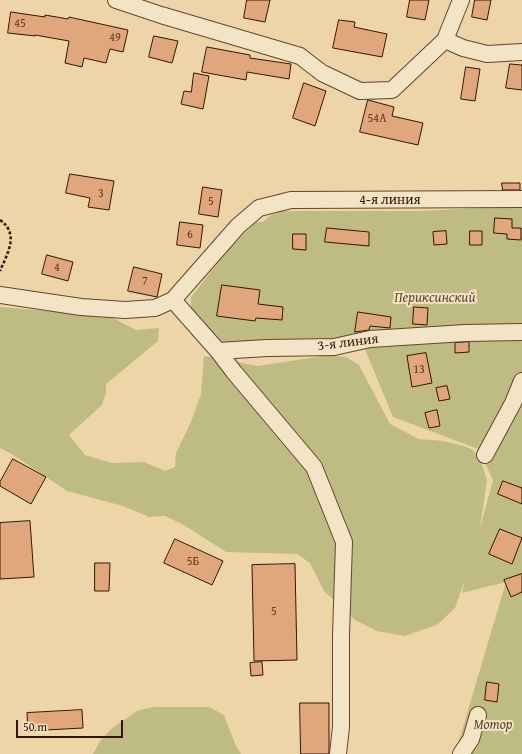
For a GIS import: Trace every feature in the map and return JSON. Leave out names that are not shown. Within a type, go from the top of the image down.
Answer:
[{"type":"street","points":[[116,0],[161,15],[300,56],[322,73],[360,91],[392,90],[445,40],[461,0]]},
{"type":"street","points":[[445,40],[463,48],[487,54],[522,52]]},
{"type":"street","name":"4-я линия","points":[[173,300],[238,226],[259,208],[290,200],[522,199]]},
{"type":"street","points":[[0,295],[81,307],[125,310],[155,308],[173,300],[218,351],[314,467],[344,542],[341,635],[341,727],[338,754]]},
{"type":"street","name":"3-я линия","points":[[218,351],[334,347],[370,339],[465,333],[522,332]]},
{"type":"street","points":[[234,372],[244,349]]},
{"type":"street","points":[[485,455],[513,403],[522,381]]},
{"type":"street","points":[[461,754],[471,739],[478,715]]},
{"type":"path","points":[[0,220],[5,224],[10,232],[11,244],[0,271]]},
{"type":"green space","points":[[522,206],[522,754],[455,754],[506,582],[462,593],[465,580],[455,608],[437,625],[404,636],[377,631],[355,620],[324,591],[310,563],[297,554],[226,552],[184,525],[165,516],[149,517],[123,506],[67,491],[0,448],[0,307],[109,316],[136,330],[159,328],[158,341],[106,384],[106,393],[102,405],[69,435],[85,455],[112,463],[144,462],[165,471],[175,467],[176,453],[191,422],[201,394],[204,356],[258,366],[330,355],[346,357],[359,365],[390,424],[419,439],[444,441],[467,447],[474,451],[482,465],[487,480],[480,528],[493,480],[478,449],[393,417],[364,347],[229,351],[191,315],[191,297],[228,250],[256,222],[263,222],[271,215],[283,211],[420,211]]},
{"type":"green space","points":[[153,707],[209,707],[224,715],[236,746],[241,754],[93,754],[100,741],[111,729],[137,711]]},
{"type":"building","points":[[247,0],[270,0],[265,22],[244,18]]},
{"type":"building","points":[[410,0],[429,0],[425,20],[407,17]]},
{"type":"building","points":[[475,0],[491,0],[487,20],[472,17]]},
{"type":"building","points":[[11,12],[68,19],[69,17],[128,30],[123,52],[110,49],[106,63],[84,58],[82,67],[65,63],[69,41],[35,35],[8,33]]},
{"type":"building","points":[[339,20],[355,22],[354,27],[387,34],[382,57],[333,48]]},
{"type":"building","points":[[154,36],[178,41],[172,63],[149,57]]},
{"type":"building","points":[[207,47],[250,55],[250,58],[291,64],[289,79],[247,72],[246,80],[202,72]]},
{"type":"building","points":[[510,64],[522,65],[522,90],[506,88]]},
{"type":"building","points":[[466,67],[480,69],[475,101],[461,99]]},
{"type":"building","points":[[194,73],[209,76],[203,109],[181,104],[184,91],[191,92]]},
{"type":"building","points":[[304,83],[326,91],[315,126],[293,118]]},
{"type":"building","points":[[368,100],[394,107],[392,116],[423,123],[418,145],[360,132]]},
{"type":"building","points":[[70,174],[114,181],[109,210],[88,207],[90,198],[66,193]]},
{"type":"building","points":[[502,183],[520,183],[520,190],[503,190]]},
{"type":"building","points":[[203,187],[222,190],[218,217],[199,214]]},
{"type":"building","points":[[495,218],[512,219],[512,228],[521,228],[521,240],[507,239],[507,234],[494,233]]},
{"type":"building","points":[[180,222],[203,225],[200,248],[177,245]]},
{"type":"building","points":[[327,228],[369,232],[369,246],[325,242]]},
{"type":"building","points":[[446,231],[447,244],[434,245],[433,232]]},
{"type":"building","points":[[470,231],[482,231],[482,245],[470,245]]},
{"type":"building","points":[[293,234],[306,234],[306,250],[293,249]]},
{"type":"building","points":[[47,255],[73,262],[68,281],[42,274]]},
{"type":"building","points":[[134,267],[162,274],[157,297],[128,291]]},
{"type":"building","points":[[222,285],[260,290],[258,304],[283,307],[282,320],[256,318],[255,321],[217,316]]},
{"type":"building","points":[[414,307],[428,308],[427,325],[413,324]]},
{"type":"building","points":[[358,312],[391,317],[390,328],[370,326],[369,330],[355,332]]},
{"type":"building","points":[[469,342],[469,352],[455,353],[455,343]]},
{"type":"building","points":[[426,353],[432,383],[412,387],[407,356]]},
{"type":"building","points":[[447,386],[450,399],[439,401],[436,388]]},
{"type":"building","points":[[437,410],[440,426],[429,428],[425,413]]},
{"type":"building","points":[[13,459],[46,477],[31,504],[0,486],[0,482]]},
{"type":"building","points":[[503,481],[522,488],[522,504],[498,494]]},
{"type":"building","points":[[30,521],[34,577],[0,579],[0,523]]},
{"type":"building","points":[[500,529],[522,538],[512,564],[489,554]]},
{"type":"building","points":[[175,539],[223,561],[212,585],[164,563]]},
{"type":"building","points":[[95,563],[110,563],[109,591],[95,591]]},
{"type":"building","points":[[295,564],[297,660],[254,661],[252,565]]},
{"type":"building","points":[[522,574],[522,592],[511,597],[504,580]]},
{"type":"building","points":[[262,662],[263,675],[251,676],[250,663]]},
{"type":"building","points":[[487,682],[499,684],[497,702],[485,700]]},
{"type":"building","points":[[300,703],[329,703],[329,754],[301,754]]},
{"type":"building","points":[[82,710],[83,728],[28,731],[27,713]]},
{"type":"park label","name":"Периксинский","points":[[435,298]]},
{"type":"park label","name":"Мотор","points":[[493,725]]}]
